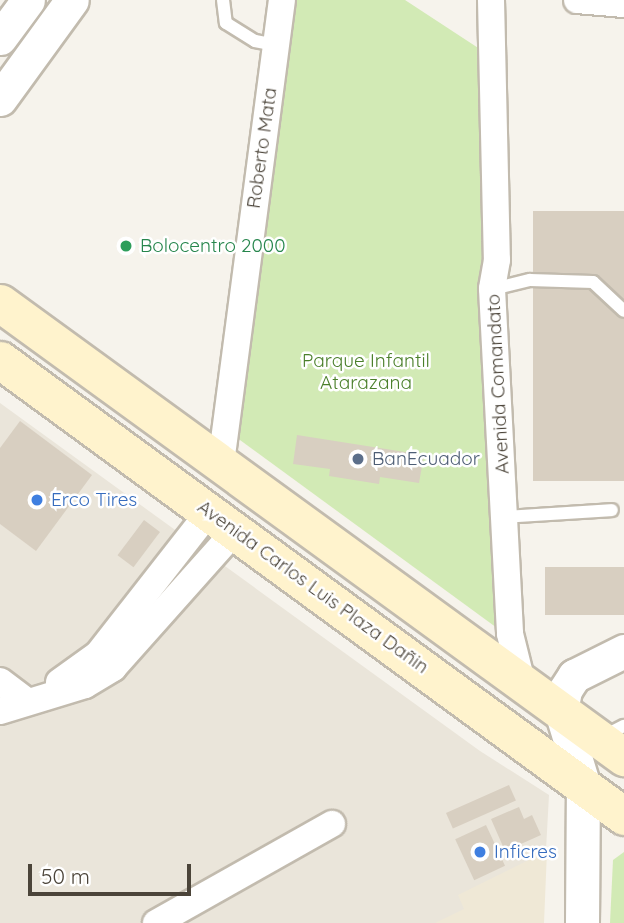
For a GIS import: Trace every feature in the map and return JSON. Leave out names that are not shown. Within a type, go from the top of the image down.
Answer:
[{"type":"main road","points":[[0,303],[561,711],[616,741]]},
{"type":"main road","name":"Avenida Carlos Luis Plaza Dañin","points":[[0,360],[583,783],[624,816]]},
{"type":"street","points":[[0,38],[28,0]]},
{"type":"street","points":[[0,99],[72,0]]},
{"type":"street","name":"Roberto Mata","points":[[221,463],[282,0]]},
{"type":"street","name":"Avenida Comandato","points":[[491,0],[497,260],[492,289],[510,634],[522,682]]},
{"type":"street","points":[[580,1],[624,4]]},
{"type":"street","points":[[0,711],[27,701],[98,654],[222,522]]},
{"type":"street","points":[[582,923],[583,783],[561,711],[565,690],[574,676],[624,651]]},
{"type":"street","points":[[0,681],[27,701]]},
{"type":"street","points":[[156,923],[332,824]]},
{"type":"lane","points":[[223,0],[226,23],[255,41],[276,45]]},
{"type":"lane","points":[[492,289],[530,280],[593,282],[624,311]]},
{"type":"lane","points":[[504,517],[612,510]]},
{"type":"shaded area","points":[[0,403],[480,751],[549,795],[542,923],[0,923]]},
{"type":"shaded area","points":[[547,851],[544,923],[435,923],[464,909],[458,895]]},
{"type":"green space","name":"Parque Infantil Atarazana","points":[[283,0],[405,0],[492,57],[508,636],[229,432]]},
{"type":"green space","points":[[624,852],[624,923],[610,923],[613,860]]},
{"type":"building","points":[[533,211],[624,211],[624,481],[533,481]]},
{"type":"building","name":"Erco Tires","points":[[20,421],[92,475],[36,551],[0,524],[0,448]]},
{"type":"building","name":"BanEcuador","points":[[297,435],[424,455],[419,483],[380,477],[379,484],[329,476],[330,469],[293,464]]},
{"type":"building","points":[[144,520],[160,532],[133,567],[118,555]]},
{"type":"building","points":[[545,567],[624,567],[624,615],[545,615]]},
{"type":"building","name":"Inficres","points":[[509,785],[516,801],[453,829],[446,813]]},
{"type":"building","name":"Inficres","points":[[519,807],[524,819],[532,815],[541,835],[505,851],[491,819]]},
{"type":"building","name":"Inficres","points":[[486,825],[505,866],[474,880],[455,839]]},
{"type":"place","name":"Bolocentro 2000","points":[[126,246]]},
{"type":"place","name":"BanEcuador","points":[[358,459]]},
{"type":"place","name":"Erco Tires","points":[[37,500]]},
{"type":"place","name":"Inficres","points":[[480,852]]}]
